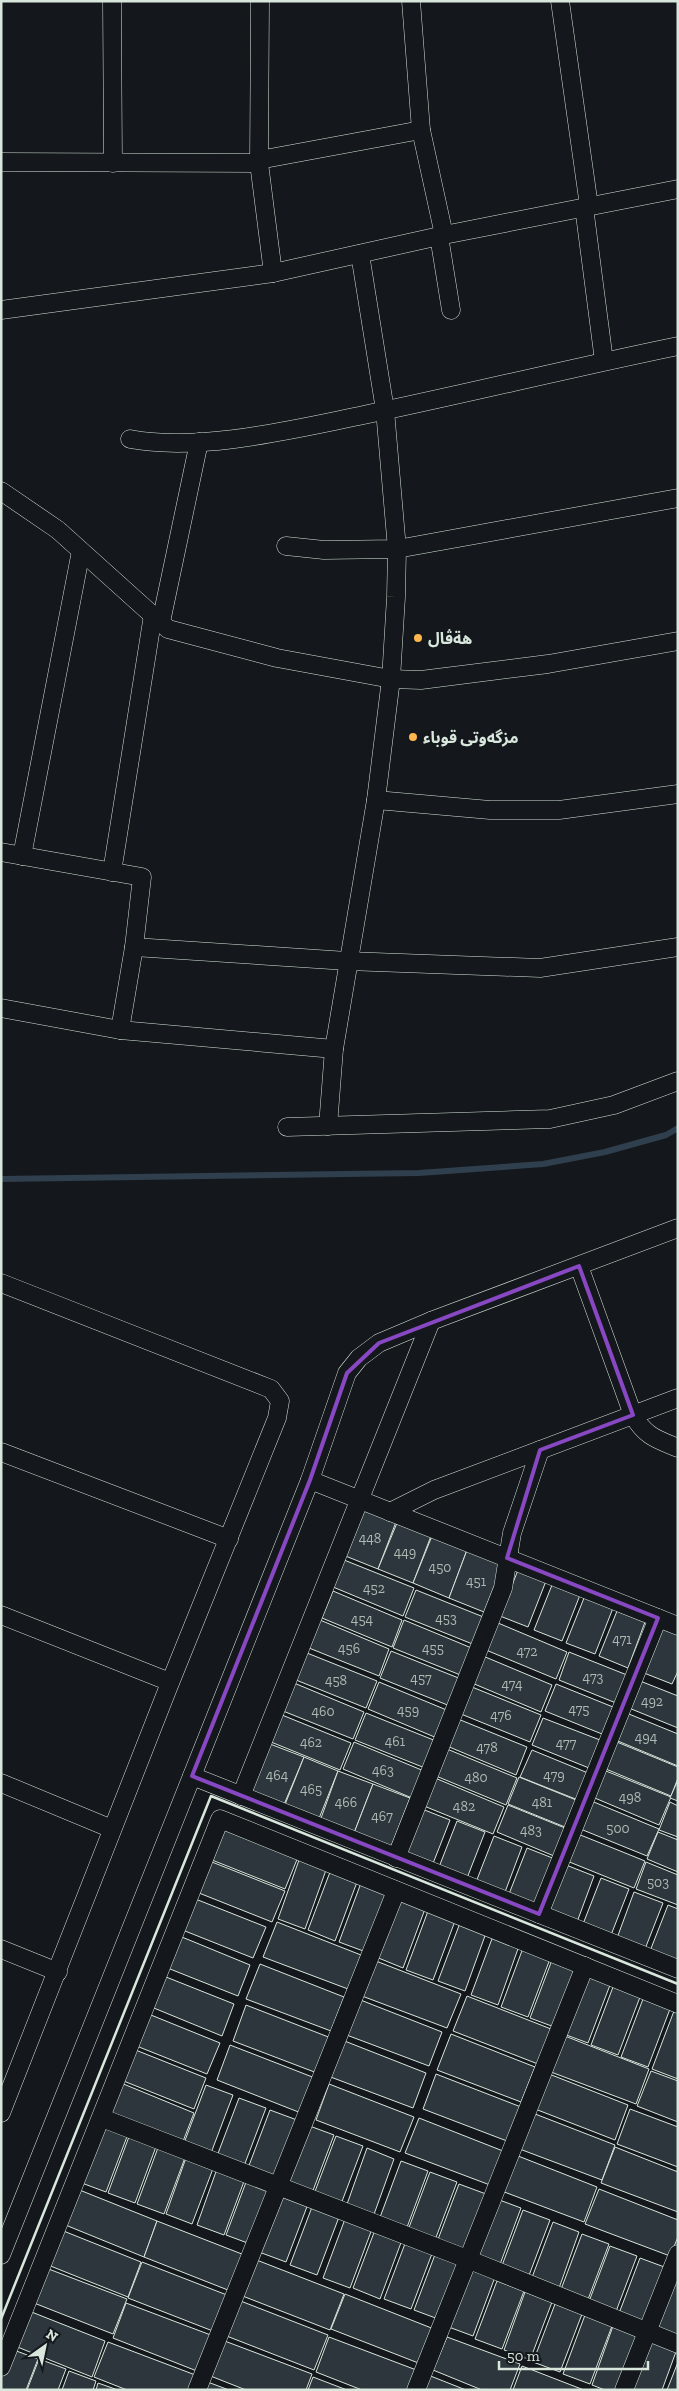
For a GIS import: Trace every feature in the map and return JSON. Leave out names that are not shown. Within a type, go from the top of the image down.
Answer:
[{"type":"street","points":[[112,1],[113,163]]},
{"type":"street","points":[[260,1],[259,161],[273,273]]},
{"type":"street","points":[[411,1],[421,130],[442,236],[451,310]]},
{"type":"street","points":[[560,1],[587,207],[604,361]]},
{"type":"street","points":[[1,162],[259,161],[421,130]]},
{"type":"street","points":[[1,310],[273,273],[442,236],[678,189]]},
{"type":"street","points":[[328,1126],[334,1049],[347,961],[376,800],[391,679],[397,549],[385,410],[360,254]]},
{"type":"street","points":[[130,439],[145,442],[199,442],[285,431],[678,346]]},
{"type":"street","points":[[112,872],[157,618],[199,442]]},
{"type":"street","points":[[1,491],[58,530],[168,629],[277,658],[391,679],[421,680],[487,673],[678,641]]},
{"type":"street","points":[[286,546],[324,550],[397,549],[678,498]]},
{"type":"street","points":[[22,856],[81,551]]},
{"type":"street","points":[[376,800],[490,810],[559,810],[678,794]]},
{"type":"street","points":[[1,852],[142,877],[134,947],[120,1030]]},
{"type":"street","points":[[134,947],[347,961],[540,968],[678,947]]},
{"type":"street","points":[[1,1008],[120,1030],[334,1049]]},
{"type":"street","points":[[287,1126],[550,1120],[614,1105],[678,1081]]},
{"type":"street","points":[[1,2254],[310,1480],[347,1373],[359,1358],[379,1344],[431,1321],[678,1228]]},
{"type":"street","points":[[579,1266],[633,1415],[640,1427],[650,1437],[678,1448]]},
{"type":"street","points":[[1,1283],[271,1389],[280,1401],[277,1418],[170,1682],[1,2114]]},
{"type":"street","points":[[241,1796],[431,1321]]},
{"type":"street","points":[[390,1512],[434,1490],[678,1398]]},
{"type":"street","points":[[396,1858],[503,1588],[512,1533],[540,1450]]},
{"type":"street","points":[[1,1452],[229,1539]]},
{"type":"street","points":[[310,1480],[678,1626]]},
{"type":"street","points":[[1,1615],[170,1682]]},
{"type":"street","points":[[539,1914],[658,1618]]},
{"type":"street","points":[[192,1776],[678,1969]]},
{"type":"street","points":[[1,1783],[112,1829]]},
{"type":"street","points":[[1,2367],[220,1820],[678,2004]]},
{"type":"street","points":[[197,2390],[396,1891]]},
{"type":"street","points":[[1,1949],[58,1972]]},
{"type":"street","points":[[416,2390],[585,1966]]},
{"type":"street","points":[[102,2118],[467,2258],[678,2344]]},
{"type":"street","points":[[624,2390],[678,2254]]},
{"type":"highlighted area","points":[[579,1266],[633,1415],[540,1450],[507,1558],[658,1618],[539,1914],[192,1776],[310,1480],[347,1373],[379,1343]]},
{"type":"building","points":[[361,1508],[396,1522],[378,1569],[343,1555]]},
{"type":"building","points":[[397,1523],[431,1536],[413,1583],[378,1569]]},
{"type":"building","points":[[432,1536],[467,1550],[449,1598],[413,1583]]},
{"type":"building","points":[[467,1550],[503,1564],[484,1612],[449,1598]]},
{"type":"building","points":[[344,1560],[414,1588],[403,1616],[333,1587]]},
{"type":"building","points":[[518,1570],[546,1581],[528,1627],[500,1616]]},
{"type":"building","points":[[552,1585],[580,1595],[562,1641],[534,1630]]},
{"type":"building","points":[[416,1590],[486,1618],[475,1645],[405,1617]]},
{"type":"building","points":[[333,1591],[402,1620],[392,1647],[322,1618]]},
{"type":"building","points":[[584,1598],[613,1608],[595,1654],[566,1643]]},
{"type":"building","points":[[617,1611],[645,1622],[628,1668],[599,1656]]},
{"type":"building","points":[[320,1620],[389,1649],[379,1676],[309,1648]]},
{"type":"building","points":[[404,1620],[474,1649],[463,1676],[393,1648]]},
{"type":"building","points":[[498,1623],[567,1652],[556,1679],[486,1650]]},
{"type":"building","points":[[662,1627],[678,1633],[678,1671],[672,1684],[644,1673]]},
{"type":"building","points":[[391,1651],[461,1679],[450,1706],[380,1678]]},
{"type":"building","points":[[569,1652],[627,1675],[616,1703],[559,1680]]},
{"type":"building","points":[[307,1653],[377,1681],[366,1708],[296,1680]]},
{"type":"building","points":[[483,1656],[552,1685],[541,1712],[472,1683]]},
{"type":"building","points":[[635,1679],[678,1696],[678,1728],[624,1706]]},
{"type":"building","points":[[379,1682],[449,1711],[437,1738],[368,1709]]},
{"type":"building","points":[[294,1683],[364,1712],[353,1739],[283,1711]]},
{"type":"building","points":[[556,1684],[613,1707],[602,1734],[545,1711]]},
{"type":"building","points":[[472,1687],[541,1715],[530,1742],[461,1714]]},
{"type":"building","points":[[624,1712],[678,1734],[678,1766],[613,1739]]},
{"type":"building","points":[[366,1713],[436,1741],[425,1768],[355,1740]]},
{"type":"building","points":[[282,1715],[351,1743],[340,1770],[271,1742]]},
{"type":"building","points":[[543,1718],[600,1740],[589,1768],[532,1745]]},
{"type":"building","points":[[458,1719],[527,1747],[516,1775],[447,1746]]},
{"type":"building","points":[[612,1740],[678,1767],[678,1778],[671,1796],[601,1767]]},
{"type":"building","points":[[354,1742],[424,1771],[412,1798],[343,1769]]},
{"type":"building","points":[[270,1744],[304,1757],[283,1807],[250,1793]]},
{"type":"building","points":[[447,1749],[517,1778],[506,1805],[436,1776]]},
{"type":"building","points":[[532,1750],[588,1773],[578,1800],[520,1777]]},
{"type":"building","points":[[304,1757],[338,1771],[318,1821],[284,1807]]},
{"type":"building","points":[[601,1769],[671,1797],[659,1825],[590,1796]]},
{"type":"building","points":[[338,1771],[373,1784],[354,1833],[320,1821]]},
{"type":"building","points":[[519,1777],[576,1800],[565,1827],[508,1804]]},
{"type":"building","points":[[435,1778],[504,1807],[493,1834],[424,1806]]},
{"type":"building","points":[[678,1780],[678,1801],[670,1798]]},
{"type":"building","points":[[373,1784],[410,1798],[391,1847],[354,1833]]},
{"type":"building","points":[[589,1800],[659,1829],[647,1856],[578,1828]]},
{"type":"building","points":[[670,1802],[678,1806],[678,1837],[659,1830]]},
{"type":"building","points":[[508,1805],[565,1828],[554,1856],[497,1832]]},
{"type":"building","points":[[422,1809],[450,1820],[432,1866],[404,1855]]},
{"type":"building","points":[[457,1821],[485,1832],[467,1878],[439,1867]]},
{"type":"building","points":[[225,1828],[298,1857],[285,1889],[212,1860]]},
{"type":"building","points":[[658,1832],[678,1840],[678,1872],[647,1859]]},
{"type":"building","points":[[578,1834],[645,1861],[634,1888],[567,1861]]},
{"type":"building","points":[[494,1836],[522,1847],[505,1892],[476,1882]]},
{"type":"building","points":[[527,1848],[555,1859],[537,1905],[509,1894]]},
{"type":"building","points":[[299,1860],[326,1870],[305,1929],[278,1919]]},
{"type":"building","points":[[212,1862],[285,1891],[272,1922],[199,1893]]},
{"type":"building","points":[[646,1862],[678,1875],[678,1905],[636,1889]]},
{"type":"building","points":[[566,1865],[594,1876],[577,1922],[548,1911]]},
{"type":"building","points":[[330,1872],[357,1882],[335,1941],[308,1930]]},
{"type":"building","points":[[601,1878],[629,1889],[611,1935],[583,1924]]},
{"type":"building","points":[[361,1883],[388,1894],[366,1952],[339,1942]]},
{"type":"building","points":[[634,1892],[663,1903],[645,1949],[617,1938]]},
{"type":"building","points":[[193,1898],[266,1927],[253,1958],[180,1929]]},
{"type":"building","points":[[398,1899],[425,1909],[403,1968],[376,1957]]},
{"type":"building","points":[[668,1905],[678,1909],[678,1962],[650,1951]]},
{"type":"building","points":[[428,1911],[455,1921],[433,1980],[406,1970]]},
{"type":"building","points":[[277,1922],[361,1955],[348,1989],[263,1957]]},
{"type":"building","points":[[460,1923],[486,1933],[465,1991],[438,1981]]},
{"type":"building","points":[[177,1935],[250,1965],[238,1996],[165,1967]]},
{"type":"building","points":[[493,1936],[519,1946],[498,2005],[471,1995]]},
{"type":"building","points":[[523,1948],[550,1959],[528,2017],[501,2007]]},
{"type":"building","points":[[552,1960],[579,1970],[557,2028],[530,2018]]},
{"type":"building","points":[[376,1961],[461,1994],[447,2028],[362,1996]]},
{"type":"building","points":[[260,1964],[344,1997],[331,2031],[246,1999]]},
{"type":"building","points":[[161,1975],[234,2004],[222,2036],[149,2006]]},
{"type":"building","points":[[583,1975],[610,1985],[588,2043],[561,2033]]},
{"type":"building","points":[[613,1987],[640,1997],[618,2055],[591,2045]]},
{"type":"building","points":[[467,1996],[551,2029],[538,2064],[453,2031]]},
{"type":"building","points":[[358,1999],[442,2032],[429,2066],[344,2034]]},
{"type":"building","points":[[643,1999],[670,2009],[648,2067],[621,2057]]},
{"type":"building","points":[[246,2005],[331,2038],[317,2073],[233,2041]]},
{"type":"building","points":[[674,2011],[678,2012],[678,2079],[652,2069]]},
{"type":"building","points":[[146,2013],[220,2043],[207,2074],[134,2045]]},
{"type":"building","points":[[451,2034],[535,2067],[521,2102],[437,2070]]},
{"type":"building","points":[[565,2036],[649,2069],[636,2104],[551,2072]]},
{"type":"building","points":[[342,2040],[426,2073],[413,2108],[328,2076]]},
{"type":"building","points":[[230,2045],[315,2078],[301,2113],[217,2080]]},
{"type":"building","points":[[133,2049],[206,2078],[194,2109],[121,2080]]},
{"type":"building","points":[[651,2071],[678,2081],[678,2122],[637,2106]]},
{"type":"building","points":[[544,2072],[628,2105],[615,2140],[530,2107]]},
{"type":"building","points":[[436,2074],[521,2107],[507,2141],[423,2109]]},
{"type":"building","points":[[121,2083],[194,2113],[182,2144],[108,2115]]},
{"type":"building","points":[[329,2084],[414,2117],[400,2152],[316,2120]]},
{"type":"building","points":[[206,2085],[233,2095],[211,2153],[184,2143]]},
{"type":"building","points":[[239,2098],[266,2108],[244,2166],[217,2156]]},
{"type":"building","points":[[630,2109],[678,2127],[678,2167],[617,2144]]},
{"type":"building","points":[[270,2110],[297,2120],[275,2178],[248,2168]]},
{"type":"building","points":[[530,2112],[615,2145],[602,2180],[517,2148]]},
{"type":"building","points":[[419,2118],[503,2151],[490,2185],[405,2153]]},
{"type":"building","points":[[101,2123],[128,2134],[106,2192],[79,2182]]},
{"type":"building","points":[[307,2125],[334,2135],[312,2193],[285,2183]]},
{"type":"building","points":[[130,2134],[157,2144],[135,2203],[108,2193]]},
{"type":"building","points":[[336,2136],[363,2146],[341,2204],[314,2194]]},
{"type":"building","points":[[159,2145],[186,2155],[164,2214],[137,2204]]},
{"type":"building","points":[[615,2147],[678,2172],[678,2212],[601,2183]]},
{"type":"building","points":[[367,2148],[394,2159],[373,2217],[346,2207]]},
{"type":"building","points":[[513,2154],[597,2187],[584,2222],[499,2190]]},
{"type":"building","points":[[187,2155],[214,2166],[192,2224],[166,2214]]},
{"type":"building","points":[[401,2161],[428,2171],[406,2230],[379,2220]]},
{"type":"building","points":[[218,2166],[246,2176],[224,2235],[197,2225]]},
{"type":"building","points":[[430,2172],[457,2182],[435,2240],[408,2230]]},
{"type":"building","points":[[248,2177],[275,2187],[253,2245],[226,2235]]},
{"type":"building","points":[[459,2184],[486,2194],[464,2252],[437,2242]]},
{"type":"building","points":[[77,2189],[157,2221],[144,2257],[63,2224]]},
{"type":"building","points":[[599,2189],[678,2220],[678,2237],[670,2256],[585,2224]]},
{"type":"building","points":[[281,2194],[308,2204],[286,2262],[259,2252]]},
{"type":"building","points":[[494,2198],[521,2208],[499,2267],[473,2257]]},
{"type":"building","points":[[312,2207],[339,2217],[317,2275],[290,2265]]},
{"type":"building","points":[[523,2210],[550,2220],[528,2278],[501,2268]]},
{"type":"building","points":[[345,2219],[372,2229],[350,2288],[323,2278]]},
{"type":"building","points":[[157,2221],[247,2256],[233,2292],[144,2257]]},
{"type":"building","points":[[553,2222],[579,2232],[558,2291],[531,2280]]},
{"type":"building","points":[[61,2230],[141,2262],[128,2297],[48,2265]]},
{"type":"building","points":[[375,2230],[402,2240],[380,2299],[353,2288]]},
{"type":"building","points":[[582,2234],[609,2244],[587,2302],[560,2292]]},
{"type":"building","points":[[406,2241],[433,2251],[411,2309],[384,2299]]},
{"type":"building","points":[[610,2246],[637,2256],[615,2314],[588,2304]]},
{"type":"building","points":[[436,2252],[463,2262],[441,2320],[414,2310]]},
{"type":"building","points":[[640,2258],[667,2268],[645,2326],[618,2316]]},
{"type":"building","points":[[254,2259],[344,2294],[330,2330],[240,2295]]},
{"type":"building","points":[[142,2262],[232,2297],[218,2333],[128,2298]]},
{"type":"building","points":[[468,2267],[495,2277],[473,2336],[446,2326]]},
{"type":"building","points":[[46,2268],[127,2299],[113,2334],[34,2303]]},
{"type":"building","points":[[678,2271],[678,2337],[655,2328]]},
{"type":"building","points":[[497,2281],[524,2291],[502,2349],[475,2339]]},
{"type":"building","points":[[525,2292],[552,2302],[530,2360],[504,2350]]},
{"type":"building","points":[[345,2294],[434,2329],[421,2364],[331,2329]]},
{"type":"building","points":[[238,2300],[328,2335],[314,2370],[224,2335]]},
{"type":"building","points":[[126,2303],[216,2337],[202,2373],[113,2338]]},
{"type":"building","points":[[555,2304],[582,2314],[560,2372],[533,2362]]},
{"type":"building","points":[[29,2311],[105,2341],[92,2377],[15,2346]]},
{"type":"building","points":[[585,2315],[612,2326],[590,2384],[563,2374]]},
{"type":"building","points":[[613,2326],[640,2336],[620,2390],[605,2390],[592,2385]]},
{"type":"building","points":[[329,2337],[419,2371],[412,2390],[362,2390],[316,2372]]},
{"type":"building","points":[[447,2337],[520,2364],[510,2390],[482,2390],[433,2370]]},
{"type":"building","points":[[650,2339],[677,2349],[662,2390],[631,2390]]},
{"type":"building","points":[[222,2340],[312,2374],[306,2390],[246,2390],[208,2375]]},
{"type":"building","points":[[108,2342],[198,2376],[193,2390],[127,2390],[94,2377]]},
{"type":"building","points":[[11,2349],[38,2359],[26,2390],[1,2390],[1,2374]]},
{"type":"building","points":[[39,2359],[66,2369],[58,2390],[27,2390]]},
{"type":"building","points":[[678,2362],[678,2390],[667,2390]]},
{"type":"building","points":[[522,2366],[584,2390],[513,2390]]},
{"type":"building","points":[[69,2371],[96,2381],[93,2390],[62,2390]]},
{"type":"building","points":[[428,2375],[466,2390],[422,2390]]},
{"type":"building","points":[[313,2377],[347,2390],[308,2390]]},
{"type":"building","points":[[205,2381],[229,2390],[202,2390]]},
{"type":"building","points":[[98,2383],[118,2390],[96,2390]]},
{"type":"waterway","points":[[1,1179],[419,1173],[543,1164],[605,1152],[666,1135],[678,1128]]},
{"type":"wall","points":[[1,2319],[211,1796],[678,1984]]},
{"type":"place","name":"هةڤال","points":[[418,638]]},
{"type":"place","name":"مزگەوتی قوباء","points":[[413,737]]}]
